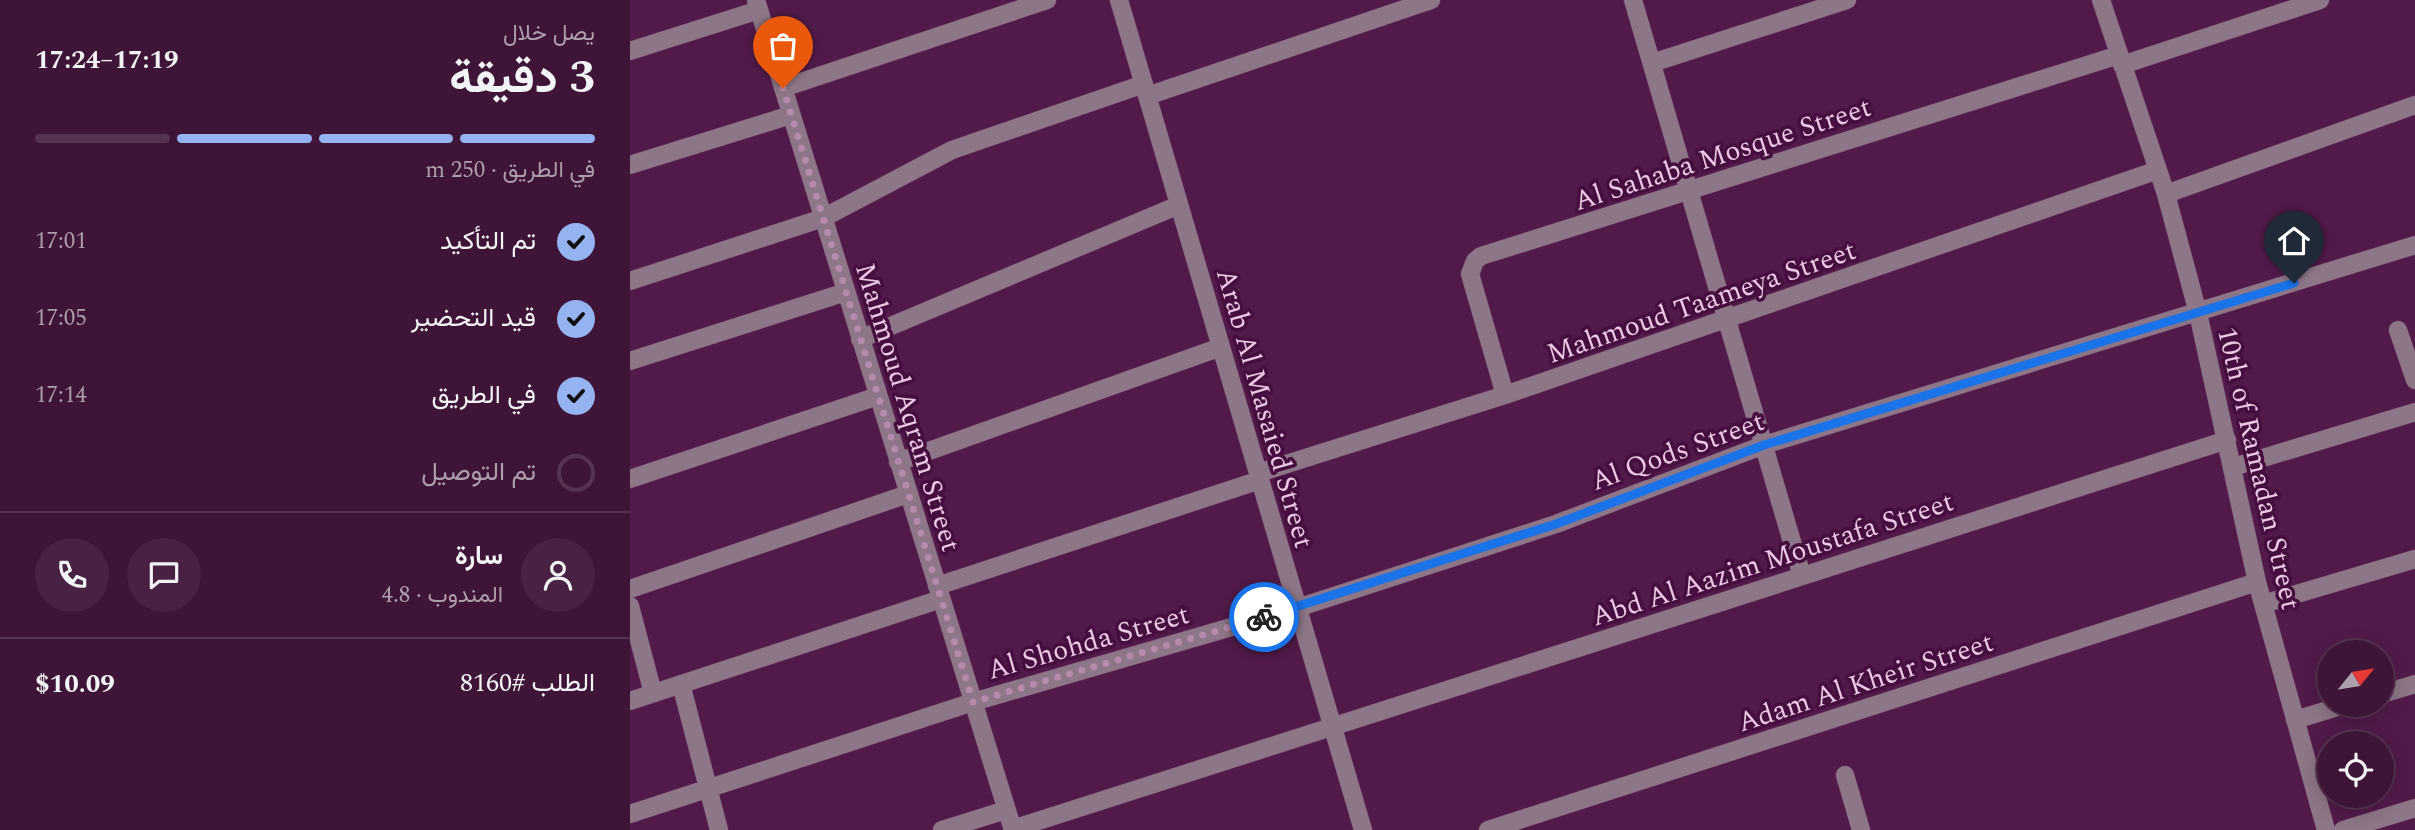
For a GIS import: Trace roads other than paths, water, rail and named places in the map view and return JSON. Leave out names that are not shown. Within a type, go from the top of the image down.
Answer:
[{"type":"street","points":[[783,88],[1047,0]]},
{"type":"street","name":"Arab Al Masaied Street","points":[[1119,0],[1363,830]]},
{"type":"street","points":[[630,281],[823,218],[951,150],[1146,90],[1406,4],[1431,0]]},
{"type":"street","points":[[1633,0],[1802,576]]},
{"type":"street","points":[[1652,63],[1847,0]]},
{"type":"street","name":"10th of Ramadan Street","points":[[2101,0],[2166,194],[2198,313],[2257,582],[2326,830]]},
{"type":"street","name":"Al Sahaba Mosque Street","points":[[1505,395],[1470,275],[1475,261],[1689,191],[2320,0]]},
{"type":"street","points":[[630,51],[757,5]]},
{"type":"street","name":"Mahmoud Aqram Street","points":[[757,5],[1013,829]]},
{"type":"street","points":[[2166,194],[2415,105]]},
{"type":"street","points":[[630,165],[791,115]]},
{"type":"street","name":"Mahmoud Taameya Street","points":[[630,701],[1259,476],[1727,320],[2158,170]]},
{"type":"street","points":[[860,339],[1179,205]]},
{"type":"street","name":"Al Qods Street","points":[[1297,608],[1556,524],[1764,445],[2415,245]]},
{"type":"street","points":[[630,361],[846,292]]},
{"type":"street","points":[[2398,330],[2415,380]]},
{"type":"street","points":[[898,462],[1221,347]]},
{"type":"street","points":[[630,479],[878,396]]},
{"type":"street","points":[[2233,467],[2415,412]]},
{"type":"street","name":"Abd Al Aazim Moustafa Street","points":[[1013,829],[2227,440]]},
{"type":"street","points":[[630,589],[908,494]]},
{"type":"street","points":[[2263,604],[2415,559]]},
{"type":"street","name":"Adam Al Kheir Street","points":[[1488,830],[2257,582]]},
{"type":"street","points":[[630,606],[653,693]]},
{"type":"street","name":"Al Shohda Street","points":[[630,814],[973,702],[1297,608]]},
{"type":"street","points":[[681,684],[719,830]]},
{"type":"street","points":[[2394,690],[2415,684]]},
{"type":"street","points":[[2295,720],[2317,713]]},
{"type":"street","points":[[1845,775],[1861,830]]},
{"type":"street","points":[[2343,830],[2415,808]]},
{"type":"street","points":[[942,830],[1006,810]]}]
